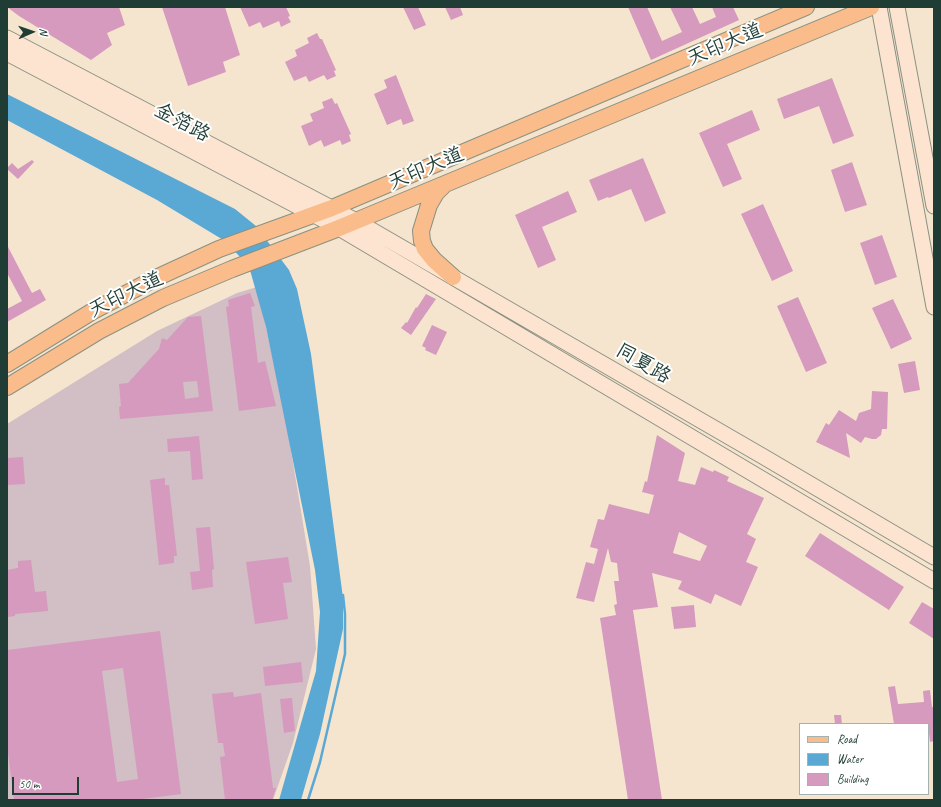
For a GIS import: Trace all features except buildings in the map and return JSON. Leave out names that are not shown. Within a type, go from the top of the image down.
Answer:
[{"type":"main road","name":"天印大道","points":[[7,364],[93,311],[156,278],[219,249],[332,208],[806,7]]},
{"type":"main road","name":"天印大道","points":[[7,388],[99,330],[164,298],[232,269],[356,222],[871,7]]},
{"type":"main road","points":[[879,7],[934,307]]},
{"type":"main road","points":[[897,7],[934,206]]},
{"type":"main road","name":"金箔路","points":[[7,38],[332,208]]},
{"type":"main road","name":"金箔路","points":[[7,53],[339,228]]},
{"type":"main road","points":[[444,184],[436,193],[429,205],[421,231],[425,250],[453,277]]},
{"type":"main road","name":"同夏路","points":[[332,208],[764,457],[934,557]]},
{"type":"main road","name":"同夏路","points":[[339,228],[934,581]]},
{"type":"shaded area","points":[[257,287],[284,408],[310,566],[316,649],[293,743],[273,800],[7,800],[7,424],[157,331],[237,293]]},
{"type":"water","points":[[7,94],[235,209],[256,226],[289,270],[297,289],[311,354],[343,598],[343,629],[320,734],[301,800],[279,800],[316,671],[320,612],[315,570],[266,327],[250,270],[225,241],[157,200],[7,120]]},
{"type":"waterway","points":[[308,800],[320,762],[345,654],[345,614],[343,595]]}]
